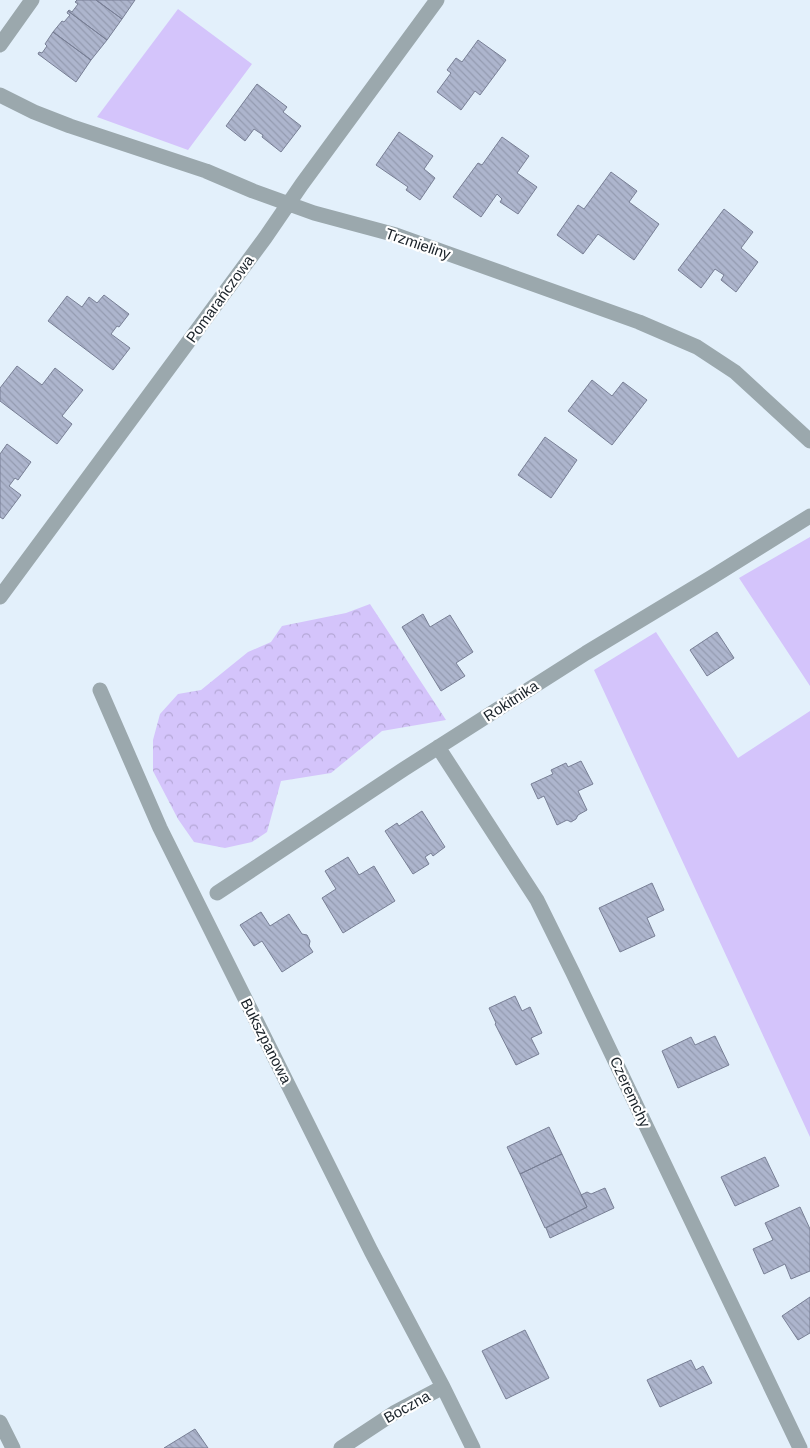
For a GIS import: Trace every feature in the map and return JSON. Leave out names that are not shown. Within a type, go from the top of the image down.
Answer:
[{"type":"street","points":[[0,45],[32,0]]},
{"type":"street","name":"Pomarańczowa","points":[[0,597],[437,0]]},
{"type":"street","name":"Trzmieliny","points":[[0,95],[34,112],[70,126],[206,171],[253,192],[314,213],[396,235],[639,322],[697,347],[735,372],[810,441]]},
{"type":"street","name":"Rokitnika","points":[[217,893],[586,653],[810,516]]},
{"type":"street","name":"Bukszpanowa","points":[[100,690],[172,853],[371,1251],[443,1387]]},
{"type":"street","name":"Czeremchy","points":[[438,748],[536,900],[573,973],[800,1448]]},
{"type":"street","name":"Boczna","points":[[341,1448],[394,1413],[443,1387],[473,1448]]},
{"type":"street","points":[[0,1422],[13,1448]]},
{"type":"green space","points":[[178,9],[252,64],[188,150],[97,117]]},
{"type":"green space","points":[[810,537],[810,686],[739,578]]},
{"type":"green space","points":[[370,604],[446,720],[382,731],[331,773],[281,781],[267,832],[252,842],[225,848],[194,842],[178,819],[153,771],[153,740],[160,714],[178,694],[201,690],[248,652],[271,642],[282,626],[346,613]]},
{"type":"green space","points":[[656,632],[738,758],[810,711],[810,1137],[594,670]]},
{"type":"building","points":[[77,0],[96,0],[122,19],[107,40],[68,11],[72,12],[78,4],[75,2]]},
{"type":"building","points":[[96,0],[135,0],[122,19]]},
{"type":"building","points":[[68,11],[107,40],[91,60],[53,32],[70,15],[67,13]]},
{"type":"building","points":[[53,32],[91,60],[76,82],[38,54],[39,52],[42,53],[47,46],[45,44]]},
{"type":"building","points":[[478,40],[506,60],[480,95],[475,91],[461,110],[437,92],[451,73],[447,70],[456,58],[462,62]]},
{"type":"building","points":[[257,84],[287,107],[283,112],[301,126],[281,152],[254,129],[245,141],[226,126]]},
{"type":"building","points":[[399,132],[433,156],[424,169],[435,178],[420,200],[406,190],[408,187],[376,165]]},
{"type":"building","points":[[502,137],[529,156],[517,173],[537,187],[518,214],[500,202],[502,199],[497,194],[481,217],[453,197],[478,163],[482,165]]},
{"type":"building","points":[[611,172],[637,191],[629,202],[659,224],[634,260],[598,234],[583,254],[557,235],[578,205],[584,209]]},
{"type":"building","points":[[724,209],[753,232],[741,248],[758,262],[736,292],[721,280],[724,275],[715,269],[701,288],[678,270]]},
{"type":"building","points":[[104,295],[129,314],[111,334],[130,348],[113,370],[48,321],[67,296],[82,307],[89,297],[97,303]]},
{"type":"building","points":[[17,366],[42,385],[55,368],[83,390],[62,416],[72,424],[57,444],[0,401],[0,388]]},
{"type":"building","points":[[592,380],[612,396],[623,382],[647,400],[612,445],[568,411]]},
{"type":"building","points":[[545,437],[577,460],[551,498],[518,475]]},
{"type":"building","points":[[7,444],[31,462],[18,480],[15,478],[9,486],[21,495],[3,519],[0,517],[0,454]]},
{"type":"building","points":[[423,614],[430,627],[450,615],[473,652],[456,663],[465,676],[441,691],[402,627]]},
{"type":"building","points":[[717,632],[734,658],[707,676],[690,650]]},
{"type":"building","points":[[581,761],[593,784],[578,791],[587,810],[571,822],[567,820],[557,825],[544,796],[538,799],[531,784],[553,774],[551,770],[566,763],[568,767]]},
{"type":"building","points":[[422,811],[445,847],[433,856],[431,853],[425,857],[429,864],[413,874],[385,831],[397,823],[399,826]]},
{"type":"building","points":[[348,857],[359,875],[374,866],[395,901],[343,933],[322,898],[336,889],[325,871]]},
{"type":"building","points":[[652,883],[664,910],[647,918],[655,936],[620,952],[599,908]]},
{"type":"building","points":[[261,912],[270,926],[289,914],[302,934],[307,935],[310,941],[309,946],[313,952],[282,972],[262,941],[254,946],[240,925]]},
{"type":"building","points":[[515,996],[522,1011],[530,1007],[542,1033],[531,1038],[539,1054],[516,1065],[489,1008]]},
{"type":"building","points":[[715,1036],[729,1065],[678,1088],[662,1051],[691,1037],[695,1045]]},
{"type":"building","points":[[549,1127],[562,1154],[520,1174],[507,1147]]},
{"type":"building","points":[[562,1154],[587,1207],[545,1228],[520,1174]]},
{"type":"building","points":[[765,1157],[779,1186],[735,1206],[721,1177]]},
{"type":"building","points":[[605,1188],[614,1208],[550,1238],[546,1228],[587,1207],[581,1195],[587,1192],[591,1194]]},
{"type":"building","points":[[800,1207],[810,1229],[810,1271],[791,1279],[785,1264],[764,1274],[753,1249],[773,1240],[765,1223]]},
{"type":"building","points":[[810,1297],[810,1333],[798,1340],[782,1316]]},
{"type":"building","points":[[525,1330],[549,1378],[506,1399],[482,1351]]},
{"type":"building","points":[[691,1360],[696,1370],[703,1366],[712,1383],[660,1407],[647,1380]]},
{"type":"building","points":[[195,1429],[208,1448],[164,1448]]}]
